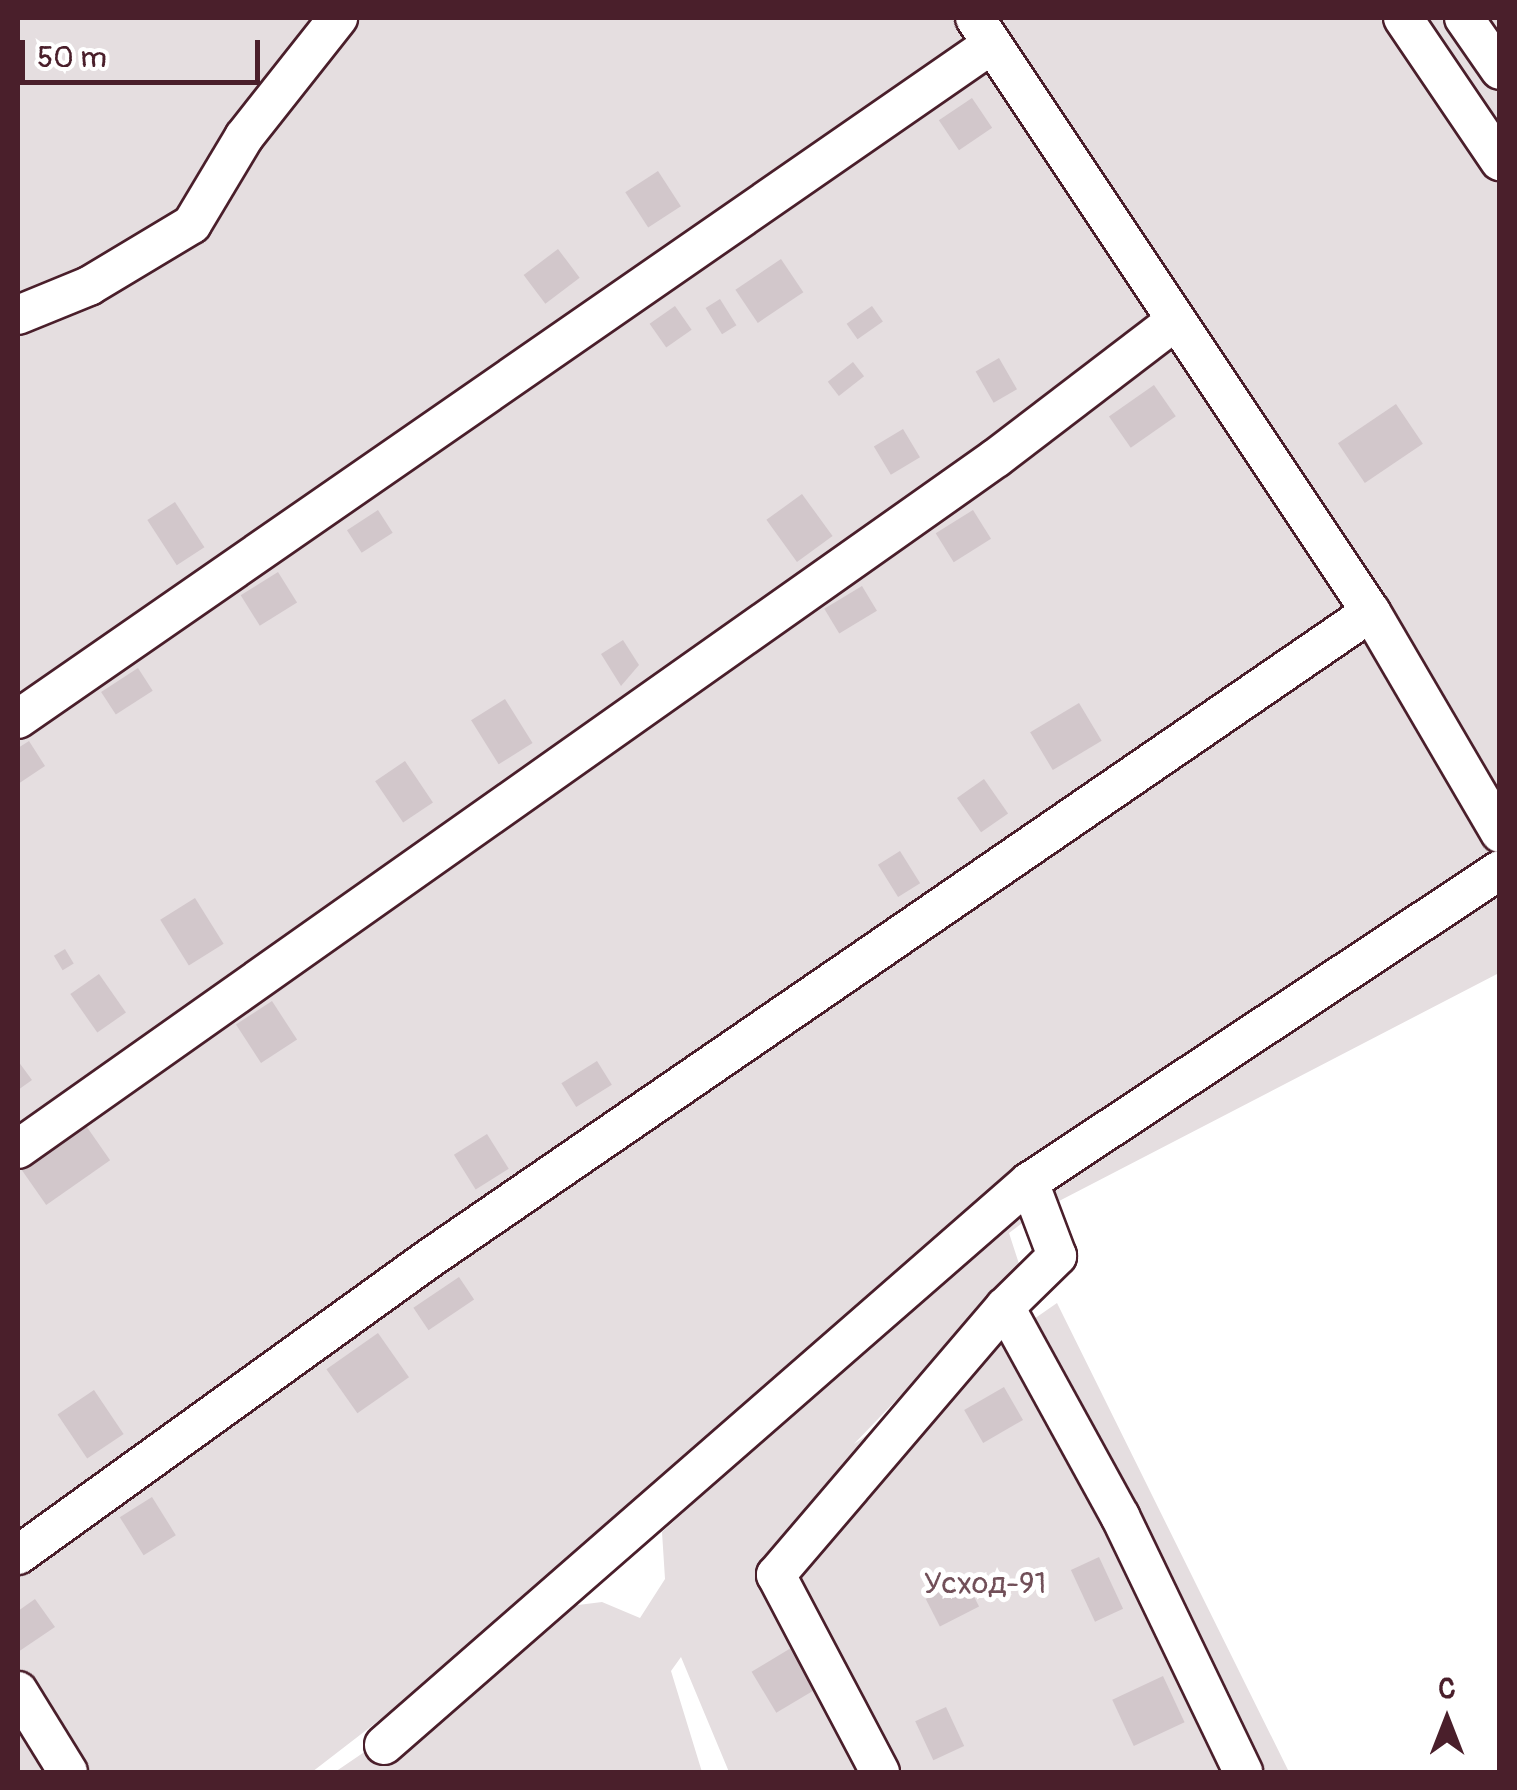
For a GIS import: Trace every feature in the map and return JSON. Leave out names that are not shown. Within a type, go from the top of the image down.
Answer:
[{"type":"street","points":[[18,314],[89,286],[192,224],[244,137],[338,18]]},
{"type":"street","points":[[1403,18],[1500,162]]},
{"type":"street","points":[[1464,18],[1500,70]]},
{"type":"street","points":[[18,719],[983,31],[1372,612],[1500,833]]},
{"type":"street","points":[[18,1149],[1175,321]]},
{"type":"street","points":[[18,1555],[430,1258],[1372,612]]},
{"type":"street","points":[[384,1745],[1029,1182],[1500,870]]},
{"type":"street","points":[[880,1772],[776,1575],[1004,1307],[1058,1256],[1029,1182]]},
{"type":"street","points":[[1004,1307],[1120,1516],[1243,1772]]},
{"type":"street","points":[[18,1691],[68,1772]]},
{"type":"green space","name":"Усход-91","points":[[18,18],[1499,18],[1499,973],[1034,1214],[1009,1233],[1021,1270],[854,1444],[1057,1303],[1289,1772],[729,1772],[681,1657],[671,1671],[702,1772],[335,1772],[533,1637],[562,1607],[602,1602],[640,1618],[665,1579],[662,1532],[895,1322],[312,1772],[18,1772]]},
{"type":"building","points":[[972,98],[992,128],[959,150],[939,120]]},
{"type":"building","points":[[658,171],[681,206],[648,227],[625,192]]},
{"type":"building","points":[[558,249],[580,278],[545,304],[524,275]]},
{"type":"building","points":[[781,259],[803,292],[758,323],[735,290]]},
{"type":"building","points":[[720,299],[736,325],[722,334],[706,308]]},
{"type":"building","points":[[675,306],[692,330],[666,348],[650,324]]},
{"type":"building","points":[[872,306],[883,322],[858,339],[847,324]]},
{"type":"building","points":[[999,358],[1017,389],[994,403],[976,372]]},
{"type":"building","points":[[853,362],[864,376],[839,396],[828,382]]},
{"type":"building","points":[[1154,385],[1176,416],[1131,448],[1109,417]]},
{"type":"building","points":[[1396,404],[1423,444],[1365,483],[1338,443]]},
{"type":"building","points":[[903,429],[920,457],[891,475],[874,447]]},
{"type":"building","points":[[802,494],[833,536],[797,562],[766,520]]},
{"type":"building","points":[[175,502],[204,547],[177,565],[147,520]]},
{"type":"building","points":[[378,510],[393,533],[362,553],[347,530]]},
{"type":"building","points":[[973,510],[991,539],[954,562],[936,533]]},
{"type":"building","points":[[278,572],[297,603],[260,626],[241,595]]},
{"type":"building","points":[[862,586],[877,611],[839,634],[824,609]]},
{"type":"building","points":[[623,640],[639,665],[621,686],[601,654]]},
{"type":"building","points":[[138,668],[153,691],[116,715],[101,692]]},
{"type":"building","points":[[505,699],[533,743],[499,764],[471,720]]},
{"type":"building","points":[[1079,703],[1102,741],[1053,770],[1030,732]]},
{"type":"building","points":[[29,741],[45,766],[18,784],[18,748]]},
{"type":"building","points":[[405,761],[433,802],[403,823],[375,781]]},
{"type":"building","points":[[984,779],[1008,813],[981,832],[957,798]]},
{"type":"building","points":[[900,851],[920,883],[898,897],[878,865]]},
{"type":"building","points":[[195,898],[224,944],[189,966],[160,920]]},
{"type":"building","points":[[65,949],[74,964],[63,970],[54,956]]},
{"type":"building","points":[[99,974],[126,1013],[97,1033],[70,994]]},
{"type":"building","points":[[272,1001],[297,1040],[261,1063],[236,1024]]},
{"type":"building","points":[[18,1061],[32,1080],[18,1090]]},
{"type":"building","points":[[597,1061],[612,1085],[576,1107],[561,1083]]},
{"type":"building","points":[[82,1120],[110,1160],[46,1205],[18,1165]]},
{"type":"building","points":[[487,1134],[509,1169],[476,1189],[454,1155]]},
{"type":"building","points":[[459,1277],[474,1299],[429,1330],[413,1308]]},
{"type":"building","points":[[378,1333],[409,1377],[357,1413],[326,1369]]},
{"type":"building","points":[[1004,1387],[1023,1420],[983,1443],[964,1410]]},
{"type":"building","points":[[94,1390],[124,1434],[87,1459],[58,1415]]},
{"type":"building","points":[[152,1497],[176,1535],[144,1555],[120,1517]]},
{"type":"building","points":[[1099,1557],[1123,1609],[1095,1622],[1071,1570]]},
{"type":"building","points":[[965,1579],[979,1607],[940,1627],[926,1599]]},
{"type":"building","points":[[35,1599],[55,1627],[18,1652],[18,1611]]},
{"type":"building","points":[[791,1648],[816,1689],[776,1713],[752,1672]]},
{"type":"building","points":[[1163,1676],[1185,1722],[1134,1746],[1112,1700]]},
{"type":"building","points":[[946,1707],[964,1746],[933,1760],[915,1721]]}]
